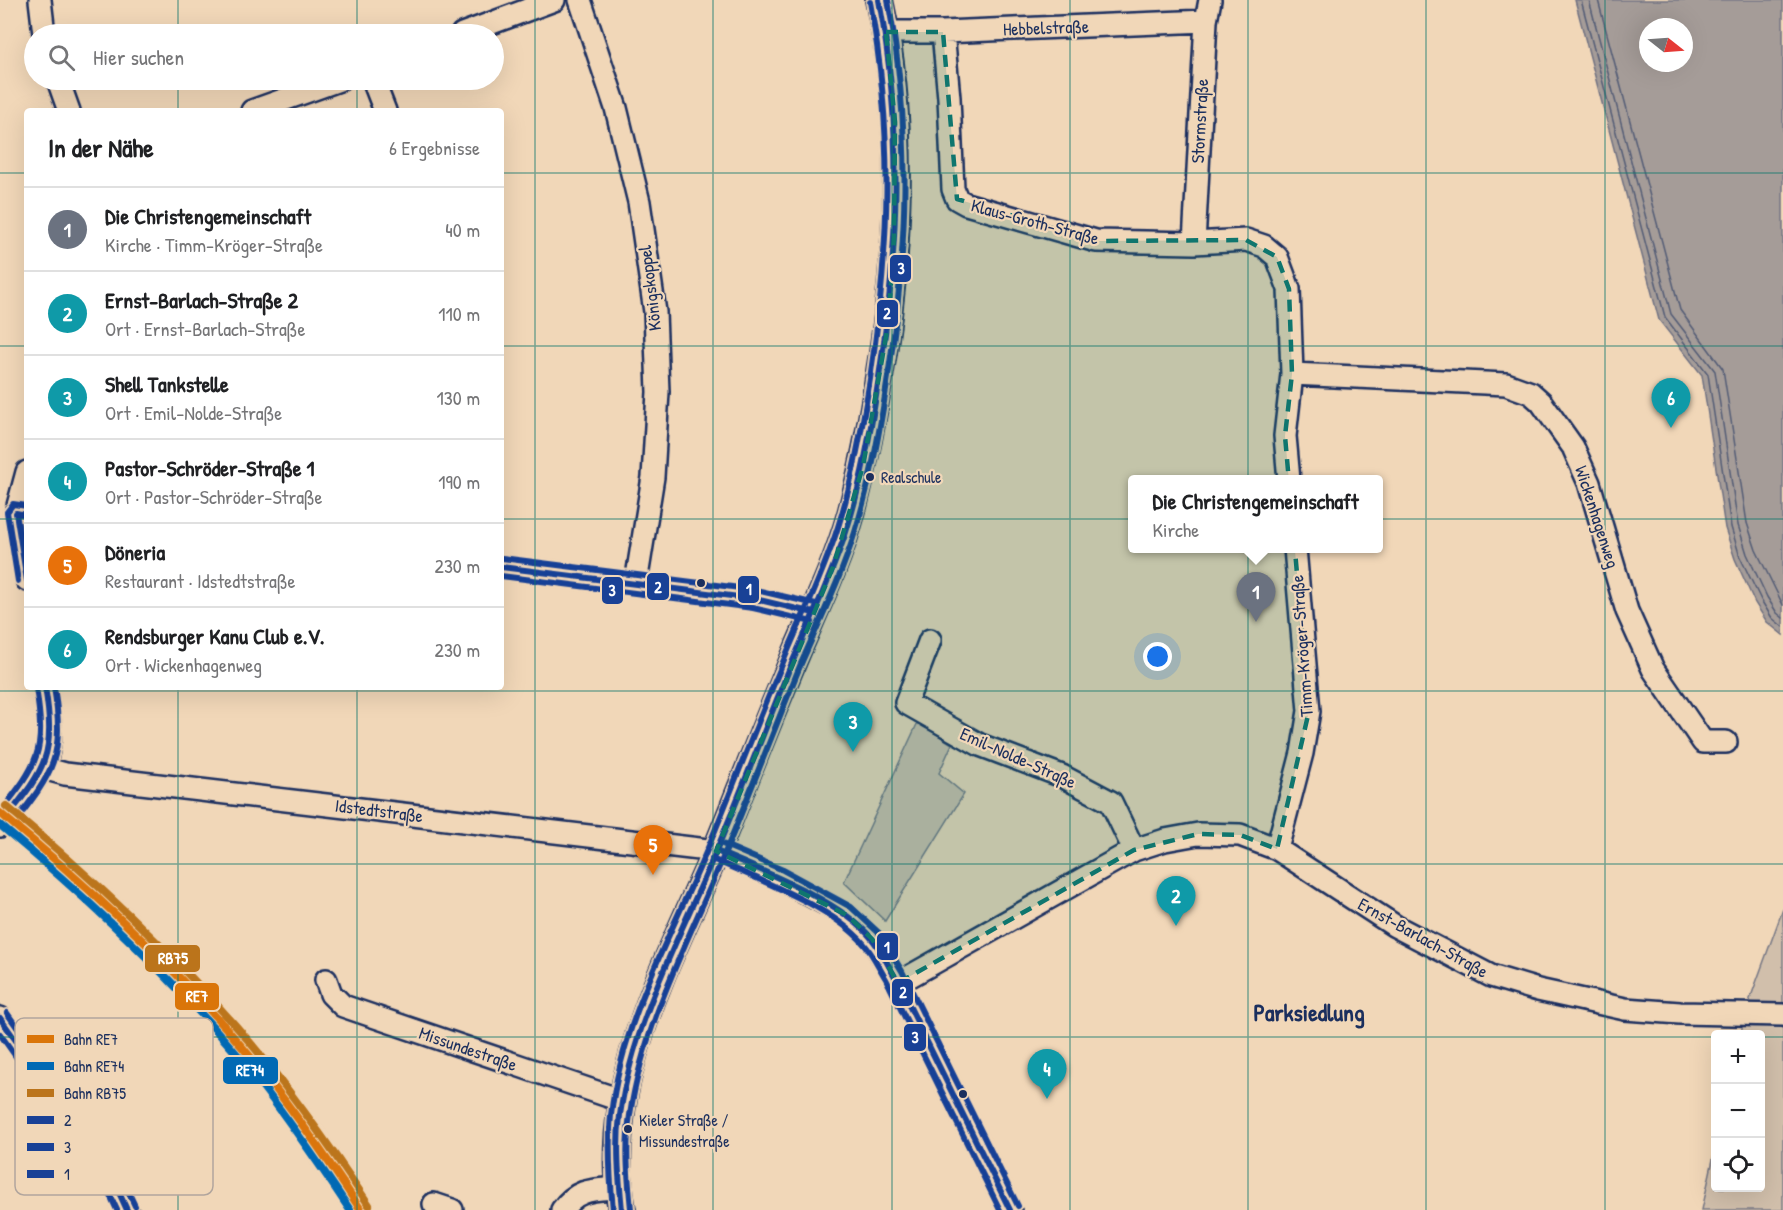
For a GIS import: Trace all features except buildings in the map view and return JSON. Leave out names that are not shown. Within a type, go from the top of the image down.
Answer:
[{"type":"main road","points":[[620,1199],[617,1145],[633,1051],[657,985],[716,850],[833,567],[853,506],[872,421],[888,325],[894,240],[896,122],[886,32],[879,0]]},
{"type":"street","points":[[40,0],[43,24]]},
{"type":"street","points":[[489,24],[554,0]]},
{"type":"street","name":"Königskoppel","points":[[580,0],[616,108],[639,202],[655,312],[658,392],[653,466],[636,583]]},
{"type":"street","name":"Stormstraße","points":[[1194,243],[1206,21],[1210,0]]},
{"type":"street","name":"Hebbelstraße","points":[[886,32],[944,32],[1206,21]]},
{"type":"street","name":"Klaus-Groth-Straße","points":[[944,32],[953,189],[957,199],[966,204],[1096,241],[1194,243],[1246,240],[1264,246],[1277,257],[1289,289],[1293,374]]},
{"type":"street","points":[[62,90],[68,108]]},
{"type":"street","points":[[260,108],[311,90]]},
{"type":"street","points":[[377,90],[384,108]]},
{"type":"street","points":[[1289,475],[1285,436],[1293,374]]},
{"type":"street","name":"Wickenhagenweg","points":[[1293,374],[1506,384],[1531,393],[1573,447],[1585,474],[1627,611],[1653,669],[1703,742],[1726,742]]},
{"type":"street","points":[[24,481],[14,513],[24,565]]},
{"type":"street","name":"Timm-Kröger-Straße","points":[[1277,849],[1302,753],[1309,711],[1295,553]]},
{"type":"street","points":[[504,567],[755,599],[814,613]]},
{"type":"street","name":"Emil-Nolde-Straße","points":[[930,640],[906,703],[981,745],[1062,776],[1111,802],[1134,850]]},
{"type":"street","points":[[0,826],[43,768],[49,742],[49,711],[46,690]]},
{"type":"street","name":"Idstedtstraße","points":[[43,768],[65,774],[716,850],[779,878],[848,915],[872,939],[898,983],[1010,1210]]},
{"type":"street","name":"Ernst-Barlach-Straße","points":[[898,983],[1134,850],[1165,840],[1198,834],[1240,835],[1277,849],[1395,927],[1491,976],[1538,990],[1625,1009],[1680,1013],[1783,1015]]},
{"type":"street","name":"Missundestraße","points":[[326,980],[331,994],[343,1006],[623,1101]]},
{"type":"street","points":[[0,1018],[15,1039]]},
{"type":"street","points":[[562,1210],[570,1198],[586,1191],[620,1199]]},
{"type":"street","points":[[120,1195],[127,1210]]},
{"type":"highlighted area","points":[[886,32],[943,32],[957,199],[1096,241],[1246,240],[1277,257],[1289,289],[1292,374],[1285,436],[1309,711],[1277,849],[1240,835],[1198,834],[1134,850],[898,983],[872,939],[847,915],[716,851],[833,567],[863,466],[888,325],[894,239],[895,122]]},
{"type":"shaded area","points":[[918,722],[952,744],[939,773],[964,794],[885,921],[844,882]]},
{"type":"shaded area","points":[[1783,909],[1783,1210],[1702,1210],[1711,1168],[1711,1192],[1765,1192],[1765,1030],[1742,1030],[1745,1013]]},
{"type":"water","points":[[1575,0],[1783,0],[1783,635],[1767,622],[1755,603],[1735,559],[1725,528],[1702,375],[1659,320]]},
{"type":"rail line","name":"RB75","points":[[6,806],[132,918],[220,1008],[296,1100],[369,1205]]},
{"type":"rail line","name":"RE7","points":[[0,813],[127,925],[215,1016],[259,1067],[319,1148],[361,1210]]},
{"type":"rail line","name":"RE74","points":[[0,825],[62,878],[152,962],[205,1018]]},
{"type":"rail line","name":"RE74","points":[[213,1027],[251,1071],[309,1149],[350,1210]]},
{"type":"transit line","name":"2","points":[[622,1210],[618,1162],[620,1115],[626,1080],[636,1046],[660,979],[717,849],[788,672],[833,568],[852,513],[866,455],[886,329],[896,189],[892,96],[879,0]]},
{"type":"transit line","name":"3","points":[[631,1209],[628,1127],[637,1080],[657,1012],[843,566],[866,494],[895,329],[903,235],[904,142],[896,48],[888,0]]},
{"type":"transit line","name":"1","points":[[613,1210],[610,1162],[611,1115],[617,1079],[637,1010],[710,843],[825,563],[838,527],[857,453],[877,330],[885,236],[886,144],[878,50],[870,2]]},
{"type":"transit line","name":"3","points":[[18,581],[7,512],[13,504],[24,506]]},
{"type":"transit line","name":"2","points":[[24,514],[16,513],[24,562]]},
{"type":"transit line","name":"1","points":[[504,558],[756,590],[816,604]]},
{"type":"transit line","name":"2","points":[[504,567],[755,599],[814,613]]},
{"type":"transit line","name":"3","points":[[504,576],[753,608],[812,622]]},
{"type":"transit line","name":"1","points":[[0,812],[23,781],[36,755],[40,727],[36,690]]},
{"type":"transit line","name":"2","points":[[0,826],[27,791],[43,763],[49,731],[45,690]]},
{"type":"transit line","name":"3","points":[[7,832],[35,796],[52,766],[58,733],[54,690]]},
{"type":"transit line","name":"1","points":[[720,843],[783,870],[851,907],[879,933],[902,971],[1018,1206]]},
{"type":"transit line","name":"2","points":[[716,851],[821,899],[859,925],[872,939],[894,975],[1010,1210]]},
{"type":"transit line","name":"3","points":[[712,859],[814,906],[834,918],[867,948],[886,979],[1000,1210]]},
{"type":"transit line","name":"1","points":[[7,1013],[15,1024]]},
{"type":"transit line","name":"2","points":[[0,1018],[15,1039]]},
{"type":"transit line","name":"3","points":[[0,1034],[15,1055]]},
{"type":"transit line","name":"3","points":[[110,1195],[117,1210]]},
{"type":"transit line","name":"2","points":[[120,1195],[127,1210]]},
{"type":"transit line","name":"1","points":[[130,1195],[135,1206]]},
{"type":"place","name":"Rendsburger Kanu Club e.V.","points":[[1671,428]]},
{"type":"place","name":"Realschule","points":[[870,477]]},
{"type":"place","name":"Die Christengemeinschaft","points":[[1256,622]]},
{"type":"place","name":"Shell Tankstelle","points":[[853,752]]},
{"type":"place","name":"Döneria","points":[[653,875]]},
{"type":"place","name":"Ernst-Barlach-Straße 2","points":[[1176,926]]},
{"type":"place","name":"Pastor-Schröder-Straße 1","points":[[1047,1099]]},
{"type":"place","name":"Kieler Straße / Missundestraße","points":[[628,1129]]},
{"type":"district","name":"Parksiedlung","points":[[1309,1013]]}]
